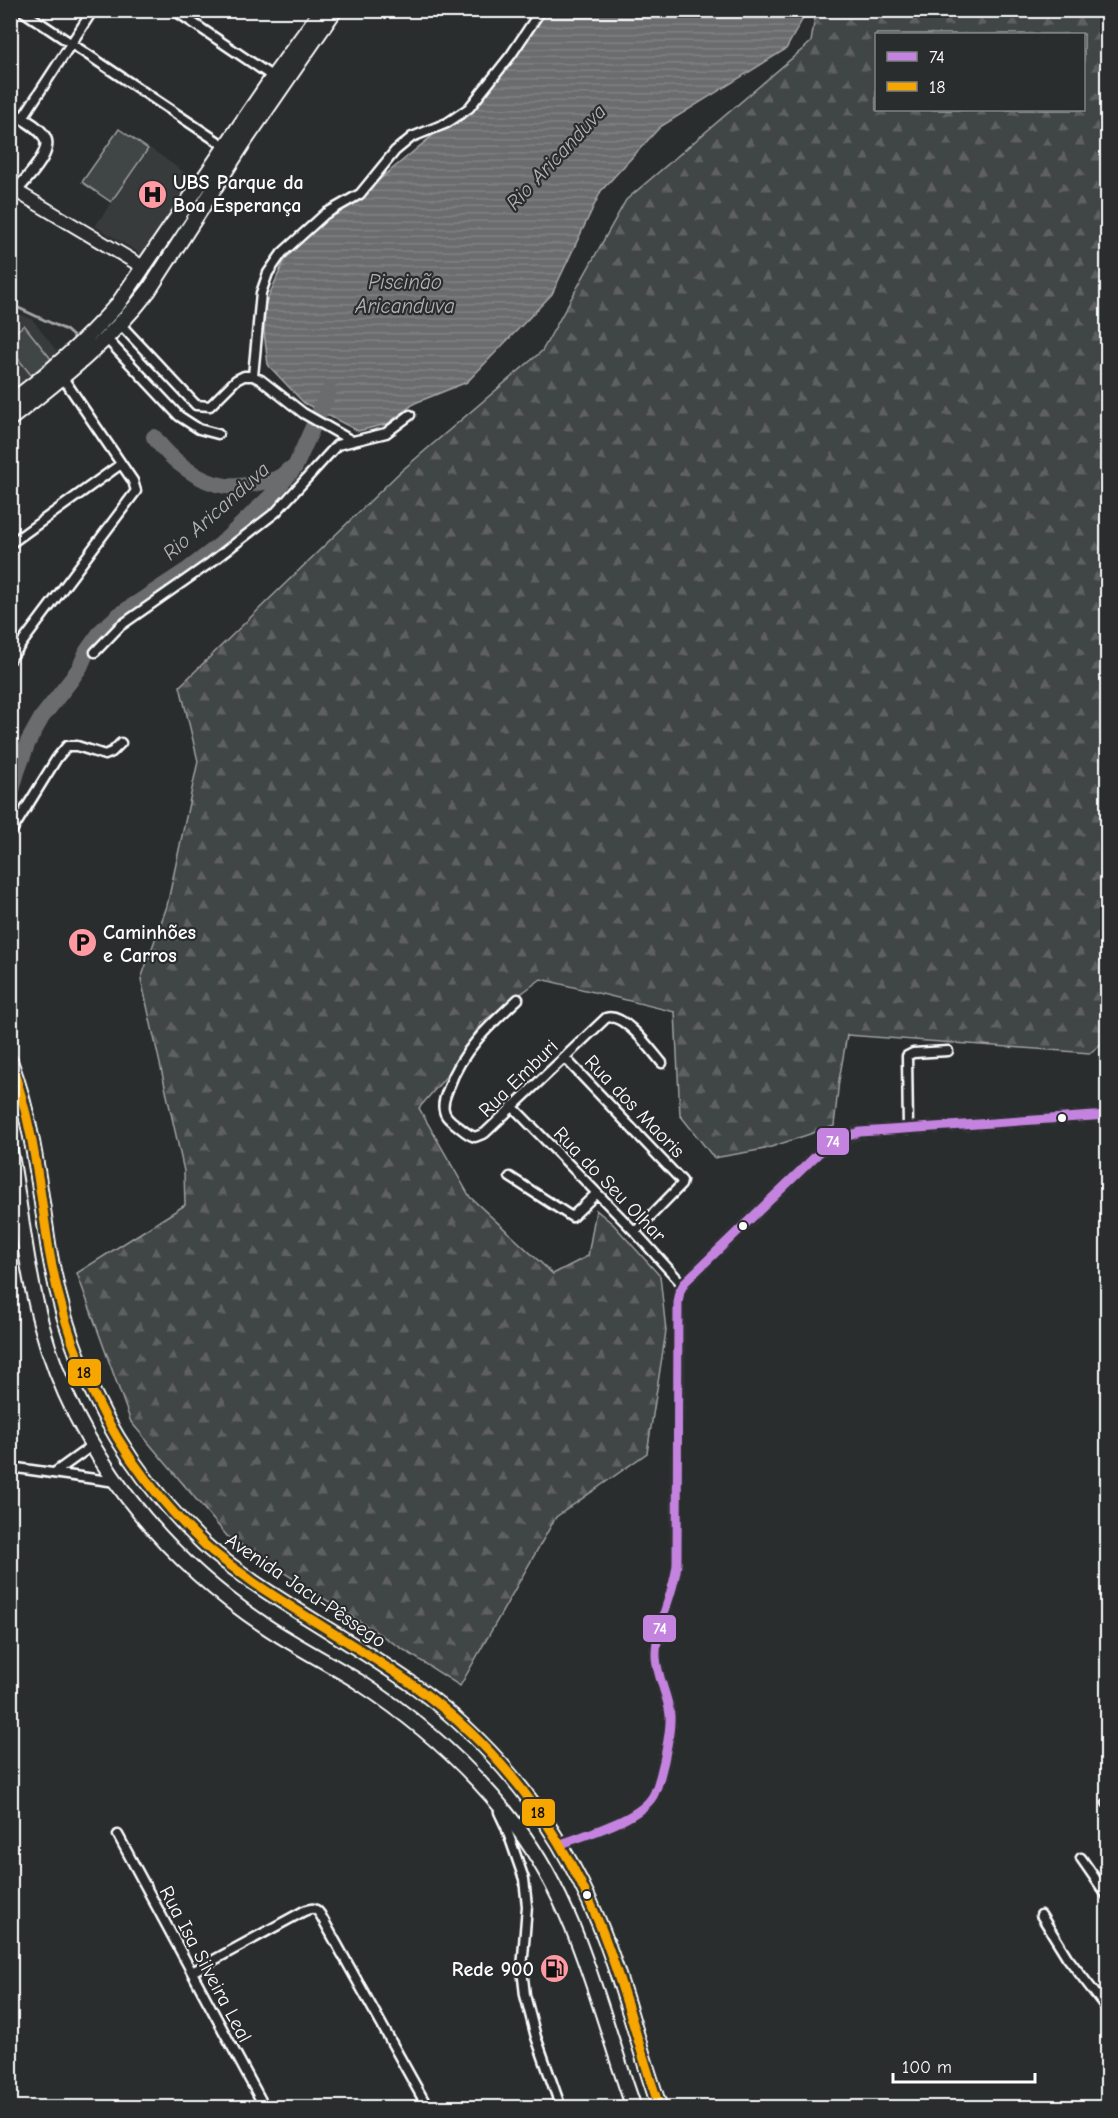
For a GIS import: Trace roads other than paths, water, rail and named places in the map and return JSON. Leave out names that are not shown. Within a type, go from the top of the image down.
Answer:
[{"type":"main road","points":[[10,402],[38,382],[92,333],[117,304],[273,77],[322,10]]},
{"type":"main road","points":[[10,419],[63,378],[106,338],[148,290],[244,142],[335,10]]},
{"type":"main road","points":[[13,194],[144,267],[148,273],[147,280],[127,308],[120,324]]},
{"type":"main road","name":"Avenida Jacu-Pêssego","points":[[10,1061],[31,1132],[50,1252],[66,1326],[85,1376],[105,1418],[131,1460],[165,1502],[203,1543],[281,1601],[414,1686],[451,1715],[512,1777],[561,1844],[600,1924],[660,2108]]},
{"type":"main road","points":[[10,1150],[42,1327],[66,1394],[116,1482],[188,1566],[267,1627],[360,1683],[410,1717],[491,1796],[517,1827],[538,1858],[574,1926],[634,2108]]},
{"type":"street","points":[[21,10],[226,147]]},
{"type":"street","points":[[22,119],[93,10]]},
{"type":"street","points":[[174,10],[273,77]]},
{"type":"street","points":[[253,376],[261,293],[268,273],[282,253],[325,214],[360,194],[395,151],[412,137],[447,123],[469,108],[511,55],[541,10]]},
{"type":"street","points":[[10,111],[38,130],[45,138],[47,146],[39,162],[13,194]]},
{"type":"street","points":[[120,324],[196,405],[210,406],[236,380],[244,376],[253,376],[303,413],[352,441]]},
{"type":"street","points":[[106,338],[179,416],[199,429],[218,434]]},
{"type":"street","points":[[10,659],[136,493],[136,486],[63,378]]},
{"type":"street","points":[[95,652],[120,626],[210,563],[276,512],[337,445],[386,433],[410,415]]},
{"type":"street","points":[[10,544],[121,464]]},
{"type":"street","points":[[10,834],[63,749],[72,745],[105,755],[112,752],[121,742]]},
{"type":"street","name":"Rua Emburi","points":[[518,999],[464,1055],[452,1079],[443,1108],[447,1117],[468,1135],[474,1137],[485,1133],[600,1022],[610,1016],[621,1020],[633,1030],[662,1063]]},
{"type":"street","points":[[908,1129],[907,1056],[913,1053],[948,1051]]},
{"type":"street","name":"Rua dos Maoris","points":[[564,1057],[681,1179],[681,1185],[635,1232]]},
{"type":"street","name":"Rua do Seu Olhar","points":[[512,1106],[635,1232],[683,1286]]},
{"type":"street","points":[[561,1844],[620,1821],[648,1803],[656,1791],[669,1738],[670,1712],[656,1658],[660,1628],[674,1587],[677,1564],[677,1320],[680,1291],[683,1286],[822,1150],[834,1141],[860,1132],[1107,1116]]},
{"type":"street","points":[[510,1177],[572,1217],[597,1193]]},
{"type":"street","points":[[54,1473],[93,1445]]},
{"type":"street","points":[[10,1467],[116,1482]]},
{"type":"street","points":[[491,1796],[506,1827],[524,1879],[526,1906],[522,1969],[525,1995],[557,2106]]},
{"type":"street","name":"Rua Isa Silveira Leal","points":[[118,1835],[266,2108]]},
{"type":"street","points":[[1081,1858],[1107,1897]]},
{"type":"street","points":[[192,1972],[312,1908],[320,1914],[428,2108]]},
{"type":"street","points":[[1041,1916],[1107,2010]]},
{"type":"water","name":"Piscinão Aricanduva","points":[[544,11],[807,11],[786,49],[660,127],[601,191],[552,294],[467,382],[415,403],[387,424],[358,431],[304,403],[268,365],[264,332],[265,305],[284,261],[317,223],[354,201],[438,131],[461,119],[477,103]]},
{"type":"waterway","points":[[10,304],[66,330],[75,338]]},
{"type":"waterway","name":"Rio Aricanduva","points":[[10,797],[28,742],[42,717],[80,667],[87,651],[102,630],[119,615],[186,571],[221,544],[271,496],[295,467],[329,391]]},
{"type":"waterway","points":[[154,437],[168,454],[186,469],[216,484],[226,486],[254,484],[277,478],[288,470]]},
{"type":"place","name":"UBS Parque da Boa Esperança","points":[[152,194]]},
{"type":"place","name":"Caminhões e Carros","points":[[82,943]]},
{"type":"place","name":"Rede 900","points":[[555,1969]]}]
